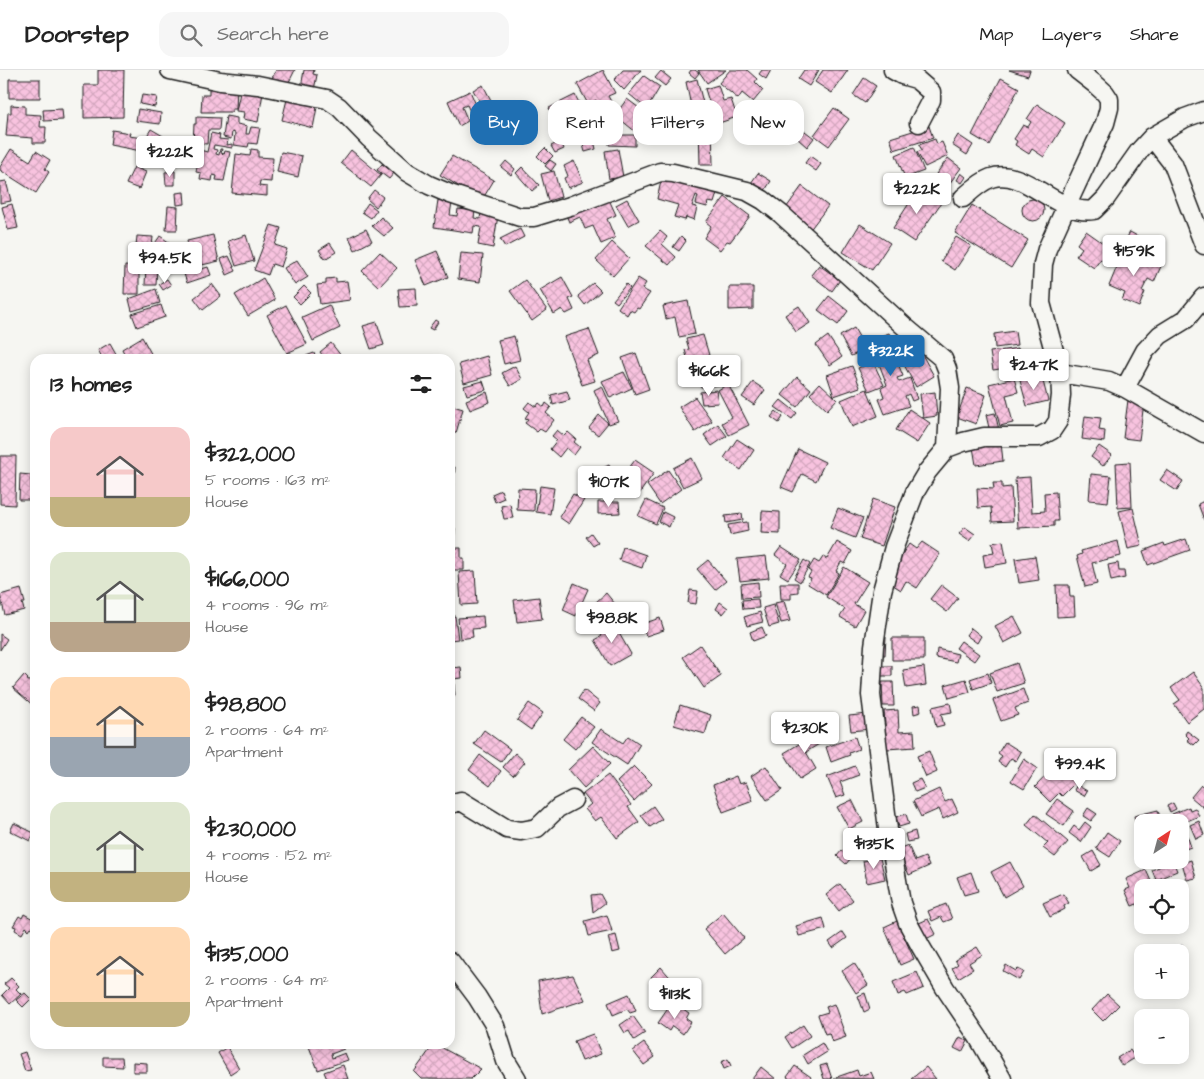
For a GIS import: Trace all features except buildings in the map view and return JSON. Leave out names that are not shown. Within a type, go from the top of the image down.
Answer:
[{"type":"street","points":[[170,70],[220,81],[268,87],[327,99],[339,107],[369,138],[408,172],[429,185],[450,194],[520,217],[534,217],[570,206],[660,172],[673,173],[747,191],[763,200],[781,214],[943,359],[947,369],[950,388],[946,448],[915,492],[894,548],[882,591],[874,646],[871,695],[888,829],[901,903],[908,923],[921,947],[945,988],[978,1037],[1002,1079]]},
{"type":"street","points":[[893,70],[916,79],[931,92],[931,100],[919,122]]},
{"type":"street","points":[[946,448],[984,437],[1039,438],[1048,433],[1056,424],[1062,395],[1060,373],[1042,311],[1040,294],[1043,264],[1047,249],[1105,124],[1109,108],[1109,100],[1105,93],[1077,70]]},
{"type":"street","points":[[963,198],[986,180],[993,177],[1010,177],[1020,180],[1066,207],[1086,210],[1097,208],[1140,150],[1152,137],[1185,118],[1204,111]]},
{"type":"street","points":[[1152,137],[1173,164],[1204,246]]},
{"type":"street","points":[[1125,388],[1145,351],[1160,335],[1186,319],[1204,296]]},
{"type":"street","points":[[1060,373],[1109,381],[1125,388],[1204,433]]},
{"type":"street","points":[[455,803],[461,801],[506,829],[521,831],[537,828],[558,808],[573,800]]},
{"type":"street","points":[[455,968],[477,997],[495,1026],[506,1061],[517,1079]]}]
